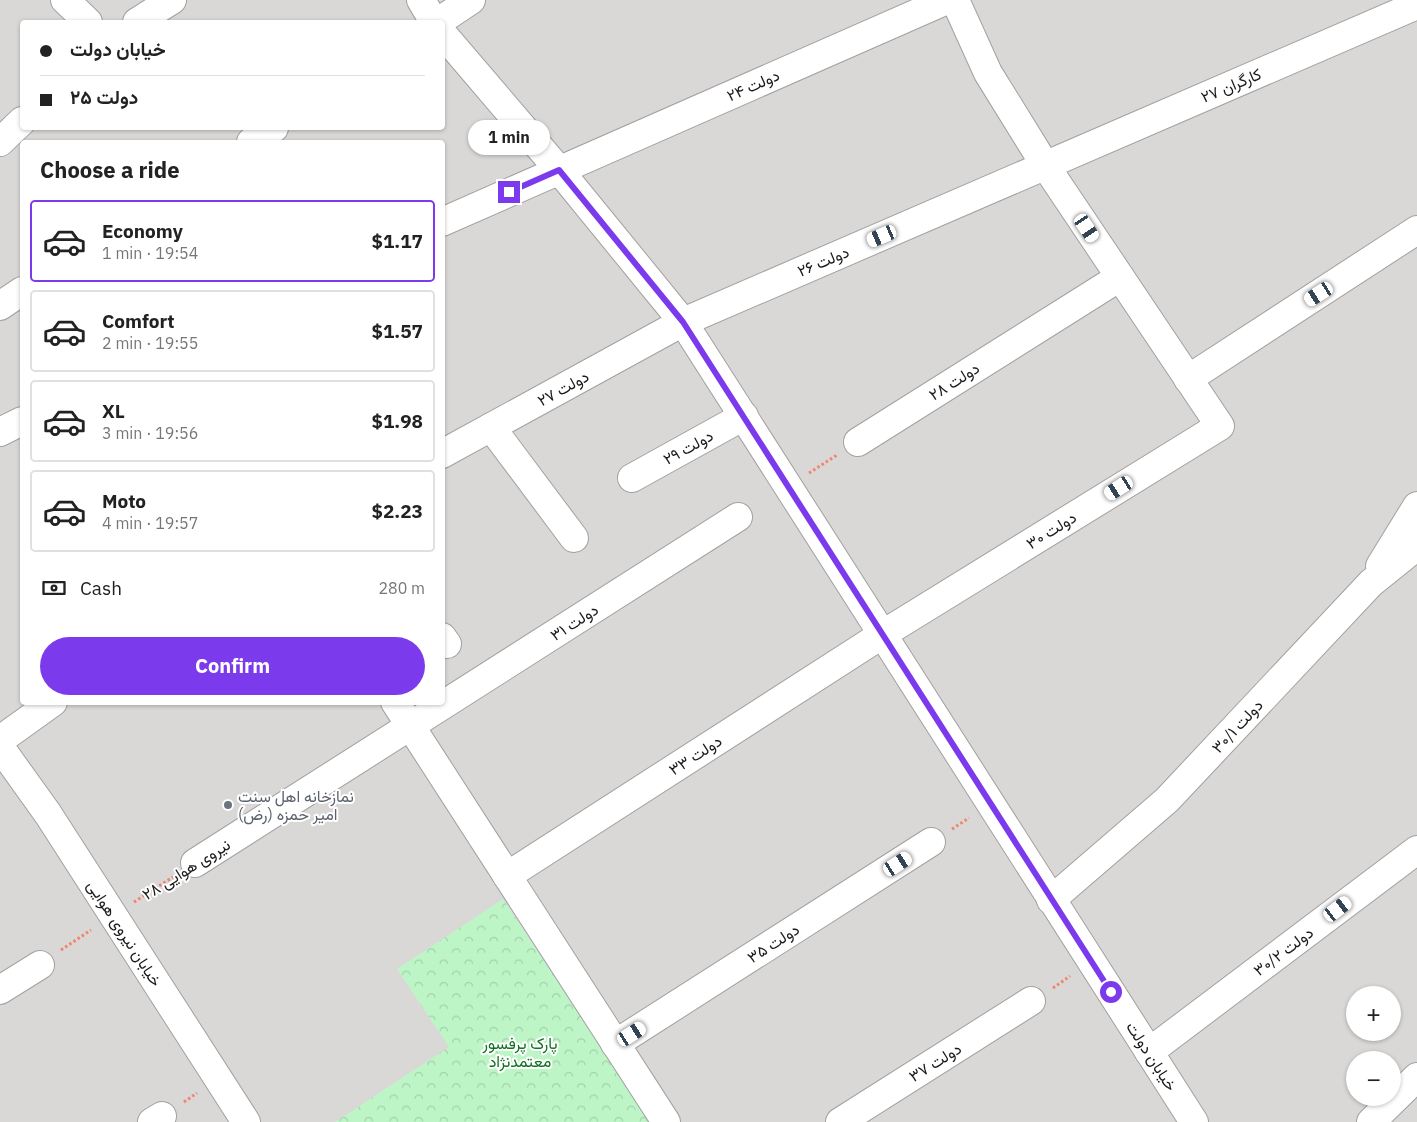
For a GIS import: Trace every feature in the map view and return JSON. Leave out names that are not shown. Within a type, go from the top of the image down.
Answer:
[{"type":"street","points":[[65,0],[86,20]]},
{"type":"street","points":[[140,20],[172,0]]},
{"type":"street","points":[[421,0],[435,20]]},
{"type":"street","points":[[439,20],[471,0]]},
{"type":"street","name":"دولت ۲۴","points":[[445,221],[946,0]]},
{"type":"street","points":[[955,0],[988,73],[1045,165],[1188,379],[1417,230]]},
{"type":"street","name":"کارگران ۲۷","points":[[1045,165],[1417,5]]},
{"type":"street","name":"خیابان دولت","points":[[445,37],[559,170],[683,322],[1194,1122]]},
{"type":"street","points":[[0,142],[20,123]]},
{"type":"street","points":[[254,140],[271,130]]},
{"type":"street","name":"دولت ۲۶","points":[[683,322],[1045,165]]},
{"type":"street","name":"دولت ۲۸","points":[[858,442],[1120,277]]},
{"type":"street","points":[[0,306],[20,292]]},
{"type":"street","name":"دولت ۲۷","points":[[445,452],[683,322]]},
{"type":"street","name":"دولت ۳۰","points":[[883,634],[1220,426],[1188,379]]},
{"type":"street","name":"دولت ۲۹","points":[[632,478],[744,416]]},
{"type":"street","points":[[0,432],[20,422]]},
{"type":"street","points":[[491,427],[574,538]]},
{"type":"street","points":[[1371,583],[1417,506]]},
{"type":"street","name":"دولت ۳۱","points":[[445,704],[738,516]]},
{"type":"street","name":"دولت ۳۰/۱","points":[[1051,900],[1167,800],[1371,583],[1417,546]]},
{"type":"street","name":"دولت ۳۳","points":[[507,876],[883,634]]},
{"type":"street","points":[[2,752],[50,705]]},
{"type":"street","points":[[397,705],[666,1122]]},
{"type":"street","name":"دولت ۳۱","points":[[410,727],[444,705]]},
{"type":"street","name":"نیروی هوایی ۲۸","points":[[195,863],[410,727]]},
{"type":"street","name":"خیابان نیروی هوایی","points":[[2,752],[48,814],[246,1122]]},
{"type":"street","name":"دولت ۳۵","points":[[615,1044],[932,842]]},
{"type":"street","name":"دولت ۳۰/۲","points":[[1149,1052],[1417,850]]},
{"type":"street","points":[[0,990],[40,965]]},
{"type":"street","name":"دولت ۳۷","points":[[840,1122],[1031,1001]]},
{"type":"street","points":[[1371,1122],[1417,1077]]},
{"type":"path","points":[[788,486],[858,442]]},
{"type":"path","points":[[932,842],[991,804]]},
{"type":"path","name":"نیروی هوایی ۲۸","points":[[40,965],[113,915],[195,863]]},
{"type":"path","points":[[1031,1001],[1092,962]]},
{"type":"path","points":[[157,1119],[219,1079]]},
{"type":"shaded area","points":[[0,0],[1417,0],[1417,1122],[0,1122]]},
{"type":"green space","name":"پارک پرفسور معتمدنژاد","points":[[503,899],[650,1122],[335,1122],[449,1047],[397,969]]},
{"type":"place","name":"نمازخانه اهل سنت امیر حمزه (رض)","points":[[228,805]]},
{"type":"route","points":[[509,192],[559,170],[683,322],[1111,992]]}]
